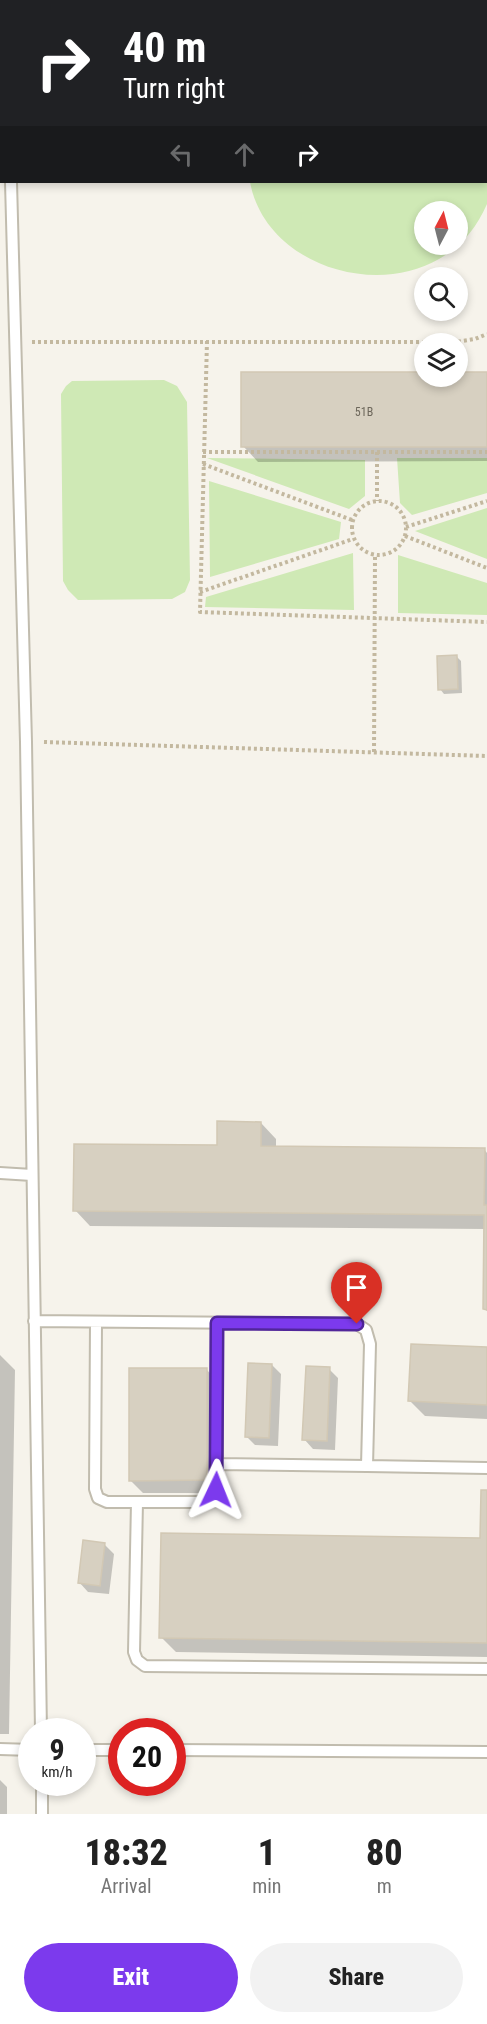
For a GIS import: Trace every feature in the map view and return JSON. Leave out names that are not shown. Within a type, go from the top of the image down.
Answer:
[{"type":"lane","points":[[11,183],[26,742],[41,1718]]},
{"type":"lane","points":[[0,1173],[32,1175]]},
{"type":"lane","points":[[34,1321],[357,1324],[366,1330],[370,1344],[368,1466]]},
{"type":"lane","points":[[96,1322],[95,1489],[98,1498],[107,1502],[214,1500],[217,1464],[217,1323]]},
{"type":"lane","points":[[217,1464],[487,1468]]},
{"type":"lane","points":[[137,1502],[134,1652],[137,1660],[145,1666],[487,1669]]},
{"type":"lane","points":[[0,1749],[18,1750]]},
{"type":"lane","points":[[186,1750],[487,1752]]},
{"type":"lane","points":[[42,1796],[42,1814]]},
{"type":"path","points":[[16,342],[456,342],[475,339],[487,334]]},
{"type":"path","points":[[207,341],[200,612],[487,622]]},
{"type":"path","points":[[203,452],[487,452]]},
{"type":"path","points":[[377,452],[377,501]]},
{"type":"path","points":[[203,465],[352,520]]},
{"type":"path","points":[[377,501],[387,502],[399,509],[406,527],[405,536],[400,545],[385,555],[375,555],[362,550],[353,539],[352,520],[357,512],[364,505],[377,501]]},
{"type":"path","points":[[406,527],[487,501]]},
{"type":"path","points":[[405,536],[487,568]]},
{"type":"path","points":[[200,592],[353,539]]},
{"type":"path","points":[[374,752],[375,555]]},
{"type":"path","points":[[26,742],[487,756]]},
{"type":"green space","points":[[250,183],[487,183],[487,204],[468,234],[468,201],[414,201],[414,255],[445,255],[419,267],[414,267],[412,270],[383,275],[354,273],[325,265],[299,252],[276,234],[260,210]]},
{"type":"green space","points":[[164,380],[177,386],[187,402],[190,580],[185,592],[172,599],[78,600],[63,581],[61,394],[72,381]]},
{"type":"green space","points":[[207,458],[365,460],[365,496],[349,509]]},
{"type":"green space","points":[[397,458],[487,458],[487,493],[412,515],[400,503]]},
{"type":"green space","points":[[209,481],[341,522],[339,539],[210,577]]},
{"type":"green space","points":[[487,508],[487,559],[415,531]]},
{"type":"green space","points":[[353,553],[354,610],[205,607],[206,597]]},
{"type":"green space","points":[[398,555],[487,583],[487,615],[398,613]]},
{"type":"building","points":[[241,372],[414,372],[414,387],[468,387],[468,372],[487,372],[487,447],[241,447]]},
{"type":"building","points":[[457,655],[458,689],[438,690],[437,656]]},
{"type":"building","points":[[217,1121],[261,1122],[261,1146],[485,1148],[487,1310],[483,1309],[484,1215],[73,1211],[74,1144],[217,1145]]},
{"type":"building","points":[[411,1344],[487,1347],[487,1405],[408,1401]]},
{"type":"building","points":[[248,1363],[272,1364],[269,1438],[245,1437]]},
{"type":"building","points":[[306,1366],[330,1367],[327,1441],[302,1440]]},
{"type":"building","points":[[129,1368],[207,1368],[207,1480],[129,1481]]},
{"type":"building","points":[[481,1490],[487,1490],[487,1643],[159,1638],[161,1533],[480,1538]]},
{"type":"building","points":[[83,1540],[105,1543],[100,1586],[78,1583]]},
{"type":"route","points":[[216,1490],[217,1323],[357,1324]]}]
